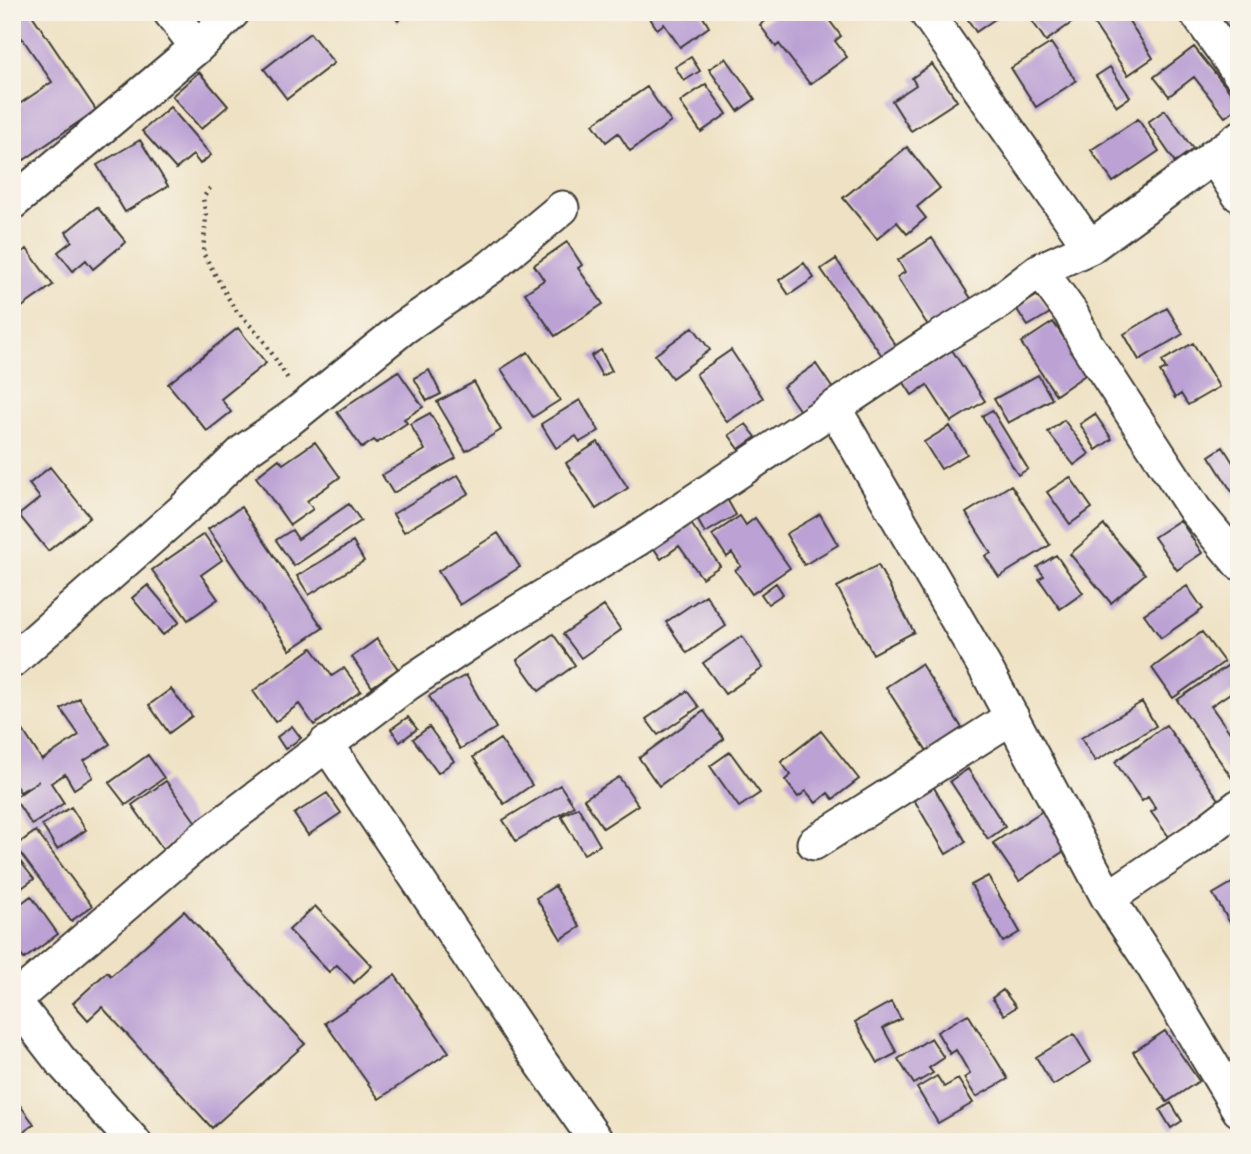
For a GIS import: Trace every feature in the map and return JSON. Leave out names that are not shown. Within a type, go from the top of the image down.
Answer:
[{"type":"street","points":[[170,12],[197,47]]},
{"type":"street","points":[[12,204],[197,47],[233,12]]},
{"type":"street","points":[[926,12],[1090,247]]},
{"type":"street","points":[[1196,12],[1239,74]]},
{"type":"street","points":[[127,1139],[13,999],[202,839],[407,684],[490,629],[636,540],[934,341],[997,303],[1040,270],[1090,247],[1226,147],[1239,195]]},
{"type":"street","points":[[12,661],[183,510],[244,451],[403,328],[491,267],[562,208]]},
{"type":"street","points":[[1040,270],[1071,313],[1086,343],[1195,510],[1239,563]]},
{"type":"street","points":[[834,408],[987,671],[1108,898],[1153,966],[1239,1110]]},
{"type":"street","points":[[814,843],[1012,717]]},
{"type":"street","points":[[326,743],[597,1142]]},
{"type":"street","points":[[1108,898],[1196,839],[1239,806]]},
{"type":"path","points":[[210,188],[203,198],[206,216],[203,253],[234,307],[261,338],[305,406]]},
{"type":"building","points":[[12,12],[30,12],[96,110],[24,160],[12,143],[12,109],[52,82],[22,38],[12,44]]},
{"type":"building","points":[[390,12],[407,12],[398,21]]},
{"type":"building","points":[[646,12],[700,12],[709,27],[680,47],[664,24],[657,29]]},
{"type":"building","points":[[777,12],[814,12],[816,15],[823,12],[841,36],[835,41],[847,57],[810,84],[779,44],[776,47],[760,25]]},
{"type":"building","points":[[963,12],[990,12],[995,19],[976,32]]},
{"type":"building","points":[[1026,12],[1072,12],[1077,19],[1046,41]]},
{"type":"building","points":[[1104,12],[1123,12],[1153,58],[1128,75],[1092,21]]},
{"type":"building","points":[[1227,12],[1239,12],[1239,35],[1227,44],[1212,23]]},
{"type":"building","points":[[310,33],[334,63],[287,99],[264,69]]},
{"type":"building","points":[[1051,43],[1076,81],[1036,107],[1011,68]]},
{"type":"building","points":[[1194,47],[1239,103],[1239,106],[1225,117],[1194,77],[1169,96],[1154,77]]},
{"type":"building","points":[[691,57],[700,71],[684,81],[675,67]]},
{"type":"building","points":[[726,58],[755,99],[738,111],[709,69]]},
{"type":"building","points":[[932,64],[957,101],[911,131],[892,101],[916,85],[912,78]]},
{"type":"building","points":[[1110,67],[1130,97],[1117,106],[1096,76]]},
{"type":"building","points":[[199,72],[228,106],[201,129],[172,96]]},
{"type":"building","points":[[706,84],[727,114],[701,132],[680,102]]},
{"type":"building","points":[[647,87],[671,122],[630,151],[618,133],[606,142],[593,124]]},
{"type":"building","points":[[170,107],[211,155],[200,164],[193,155],[176,169],[142,131]]},
{"type":"building","points":[[1165,110],[1193,149],[1175,162],[1148,122]]},
{"type":"building","points":[[1138,119],[1159,151],[1113,182],[1091,150]]},
{"type":"building","points":[[140,140],[168,186],[125,212],[97,165]]},
{"type":"building","points":[[907,147],[940,188],[917,207],[926,218],[907,234],[897,222],[877,239],[843,198]]},
{"type":"building","points":[[97,207],[126,242],[93,269],[86,260],[73,271],[58,252],[72,241],[66,232]]},
{"type":"building","points":[[932,238],[972,300],[929,327],[897,277],[905,272],[898,260]]},
{"type":"building","points":[[567,242],[582,265],[578,268],[603,304],[555,336],[525,293],[544,280],[534,265]]},
{"type":"building","points":[[27,249],[53,285],[12,314],[12,260]]},
{"type":"building","points":[[836,259],[899,350],[885,360],[821,269]]},
{"type":"building","points":[[804,263],[814,278],[789,295],[779,280]]},
{"type":"building","points":[[1038,295],[1050,313],[1028,326],[1016,308]]},
{"type":"building","points":[[1167,308],[1183,334],[1139,360],[1124,334]]},
{"type":"building","points":[[1053,322],[1088,373],[1056,395],[1021,343]]},
{"type":"building","points":[[693,327],[710,350],[672,378],[655,355]]},
{"type":"building","points":[[238,328],[266,363],[221,399],[231,412],[207,431],[168,384]]},
{"type":"building","points":[[1193,343],[1219,387],[1188,405],[1181,394],[1175,398],[1160,372],[1166,369],[1162,361]]},
{"type":"building","points":[[601,350],[612,371],[602,376],[591,356]]},
{"type":"building","points":[[731,350],[763,398],[727,422],[696,374]]},
{"type":"building","points":[[952,350],[985,401],[951,422],[927,385],[912,395],[903,381]]},
{"type":"building","points":[[528,352],[560,400],[533,417],[501,369]]},
{"type":"building","points":[[816,364],[835,392],[802,414],[783,387]]},
{"type":"building","points":[[429,370],[441,394],[427,401],[414,378]]},
{"type":"building","points":[[398,371],[423,407],[404,419],[407,423],[377,443],[374,440],[362,448],[337,412]]},
{"type":"building","points":[[1038,375],[1052,399],[1008,423],[994,399]]},
{"type":"building","points":[[474,382],[501,430],[466,451],[437,402]]},
{"type":"building","points":[[580,400],[599,431],[580,442],[576,436],[556,448],[541,424]]},
{"type":"building","points":[[992,410],[1028,469],[1018,475],[982,416]]},
{"type":"building","points":[[430,413],[456,458],[393,493],[382,475],[425,450],[410,424]]},
{"type":"building","points":[[1095,414],[1112,439],[1096,450],[1080,424]]},
{"type":"building","points":[[1064,420],[1089,454],[1074,465],[1048,432]]},
{"type":"building","points":[[746,424],[756,437],[739,449],[729,435]]},
{"type":"building","points":[[950,426],[967,454],[941,469],[924,442]]},
{"type":"building","points":[[315,442],[340,477],[307,501],[313,509],[290,525],[256,477],[279,459],[283,464]]},
{"type":"building","points":[[598,442],[628,488],[596,509],[566,463]]},
{"type":"building","points":[[1223,447],[1239,472],[1239,496],[1236,498],[1209,456]]},
{"type":"building","points":[[50,467],[90,517],[48,551],[19,515],[40,498],[29,484]]},
{"type":"building","points":[[458,475],[469,493],[404,532],[393,514]]},
{"type":"building","points":[[1070,477],[1092,508],[1070,524],[1047,492]]},
{"type":"building","points":[[1011,485],[1050,545],[999,577],[985,556],[991,553],[966,513]]},
{"type":"building","points":[[727,499],[736,515],[705,533],[696,517]]},
{"type":"building","points":[[349,504],[361,521],[294,566],[276,540],[292,530],[298,539]]},
{"type":"building","points":[[241,507],[323,628],[290,650],[208,529]]},
{"type":"building","points":[[820,514],[838,545],[804,565],[786,534]]},
{"type":"building","points":[[740,516],[746,525],[755,518],[790,568],[752,594],[735,570],[741,566],[732,553],[727,557],[712,535]]},
{"type":"building","points":[[688,519],[720,566],[702,578],[679,546],[661,559],[651,544]]},
{"type":"building","points":[[1180,520],[1202,553],[1177,570],[1154,537]]},
{"type":"building","points":[[1104,525],[1145,574],[1111,603],[1070,554]]},
{"type":"building","points":[[498,533],[520,567],[460,605],[438,571]]},
{"type":"building","points":[[204,534],[222,560],[201,575],[218,599],[188,620],[152,570]]},
{"type":"building","points":[[353,542],[364,561],[309,595],[297,576]]},
{"type":"building","points":[[1056,555],[1083,593],[1060,609],[1039,579],[1044,576],[1037,567]]},
{"type":"building","points":[[878,565],[914,632],[873,654],[837,587]]},
{"type":"building","points":[[776,583],[783,594],[768,604],[761,594]]},
{"type":"building","points":[[148,585],[179,622],[163,635],[132,598]]},
{"type":"building","points":[[1187,586],[1203,609],[1161,638],[1144,614]]},
{"type":"building","points":[[706,595],[726,626],[687,653],[666,622]]},
{"type":"building","points":[[604,606],[621,630],[581,658],[563,634]]},
{"type":"building","points":[[1202,632],[1224,662],[1173,698],[1152,668]]},
{"type":"building","points":[[553,634],[575,665],[539,691],[517,660]]},
{"type":"building","points":[[742,636],[763,668],[725,694],[703,663]]},
{"type":"building","points":[[377,639],[398,669],[372,687],[352,657]]},
{"type":"building","points":[[312,648],[332,676],[344,668],[361,691],[314,725],[299,704],[275,722],[253,691]]},
{"type":"building","points":[[1239,658],[1239,687],[1211,706],[1239,745],[1239,788],[1177,700]]},
{"type":"building","points":[[921,664],[962,728],[927,751],[886,687]]},
{"type":"building","points":[[466,675],[496,728],[460,749],[429,696]]},
{"type":"building","points":[[171,689],[192,716],[169,733],[149,705]]},
{"type":"building","points":[[687,691],[699,707],[658,735],[646,719]]},
{"type":"building","points":[[79,698],[110,744],[84,761],[93,777],[74,789],[65,774],[51,783],[64,803],[32,825],[14,798],[39,781],[20,792],[12,780],[12,724],[17,721],[42,760],[79,735],[61,709]]},
{"type":"building","points":[[1142,702],[1156,726],[1095,761],[1081,738]]},
{"type":"building","points":[[704,711],[724,739],[659,786],[639,758]]},
{"type":"building","points":[[408,717],[417,729],[400,742],[391,729]]},
{"type":"building","points":[[1166,725],[1220,801],[1169,837],[1151,812],[1156,809],[1148,797],[1142,801],[1115,762]]},
{"type":"building","points":[[292,726],[301,738],[285,749],[277,737]]},
{"type":"building","points":[[429,727],[454,761],[438,773],[413,739]]},
{"type":"building","points":[[821,731],[859,779],[833,799],[828,793],[816,803],[806,791],[798,797],[785,780],[791,775],[781,762]]},
{"type":"building","points":[[500,739],[532,785],[504,804],[473,757]]},
{"type":"building","points":[[730,752],[760,793],[739,807],[710,766]]},
{"type":"building","points":[[148,755],[164,778],[126,805],[109,783]]},
{"type":"building","points":[[968,769],[1005,827],[988,839],[950,781]]},
{"type":"building","points":[[619,777],[638,805],[603,828],[584,799]]},
{"type":"building","points":[[166,781],[197,824],[163,849],[132,805]]},
{"type":"building","points":[[560,785],[574,806],[516,841],[503,820]]},
{"type":"building","points":[[933,786],[966,842],[946,854],[913,798]]},
{"type":"building","points":[[327,793],[341,813],[308,835],[294,814]]},
{"type":"building","points":[[71,807],[86,830],[57,849],[42,825]]},
{"type":"building","points":[[578,807],[600,845],[584,854],[561,816]]},
{"type":"building","points":[[1044,810],[1070,847],[1019,881],[993,843]]},
{"type":"building","points":[[36,831],[92,906],[71,921],[15,846]]},
{"type":"building","points":[[12,851],[34,879],[12,895]]},
{"type":"building","points":[[988,876],[1020,932],[1003,942],[971,885]]},
{"type":"building","points":[[1239,879],[1239,922],[1232,926],[1213,894]]},
{"type":"building","points":[[555,886],[580,927],[561,939],[536,898]]},
{"type":"building","points":[[31,896],[58,934],[24,959],[12,943],[12,910]]},
{"type":"building","points":[[315,906],[372,966],[354,983],[337,965],[329,972],[289,930]]},
{"type":"building","points":[[184,911],[305,1044],[212,1128],[102,1007],[88,1020],[73,1003],[107,972],[111,976]]},
{"type":"building","points":[[395,975],[449,1052],[379,1099],[325,1023]]},
{"type":"building","points":[[1003,990],[1016,1007],[1004,1015],[992,998]]},
{"type":"building","points":[[891,1002],[901,1019],[883,1028],[897,1053],[878,1063],[855,1022]]},
{"type":"building","points":[[968,1014],[1008,1079],[976,1097],[964,1078],[970,1074],[956,1050],[950,1054],[937,1032]]},
{"type":"building","points":[[1165,1031],[1199,1081],[1167,1102],[1133,1052]]},
{"type":"building","points":[[1074,1034],[1091,1062],[1053,1085],[1036,1057]]},
{"type":"building","points":[[931,1038],[944,1058],[929,1068],[933,1073],[914,1084],[898,1059]]},
{"type":"building","points":[[937,1076],[944,1087],[958,1079],[973,1103],[938,1123],[917,1088]]},
{"type":"building","points":[[16,1100],[34,1124],[12,1141],[12,1102]]},
{"type":"building","points":[[1171,1103],[1182,1121],[1171,1128],[1160,1110]]}]
